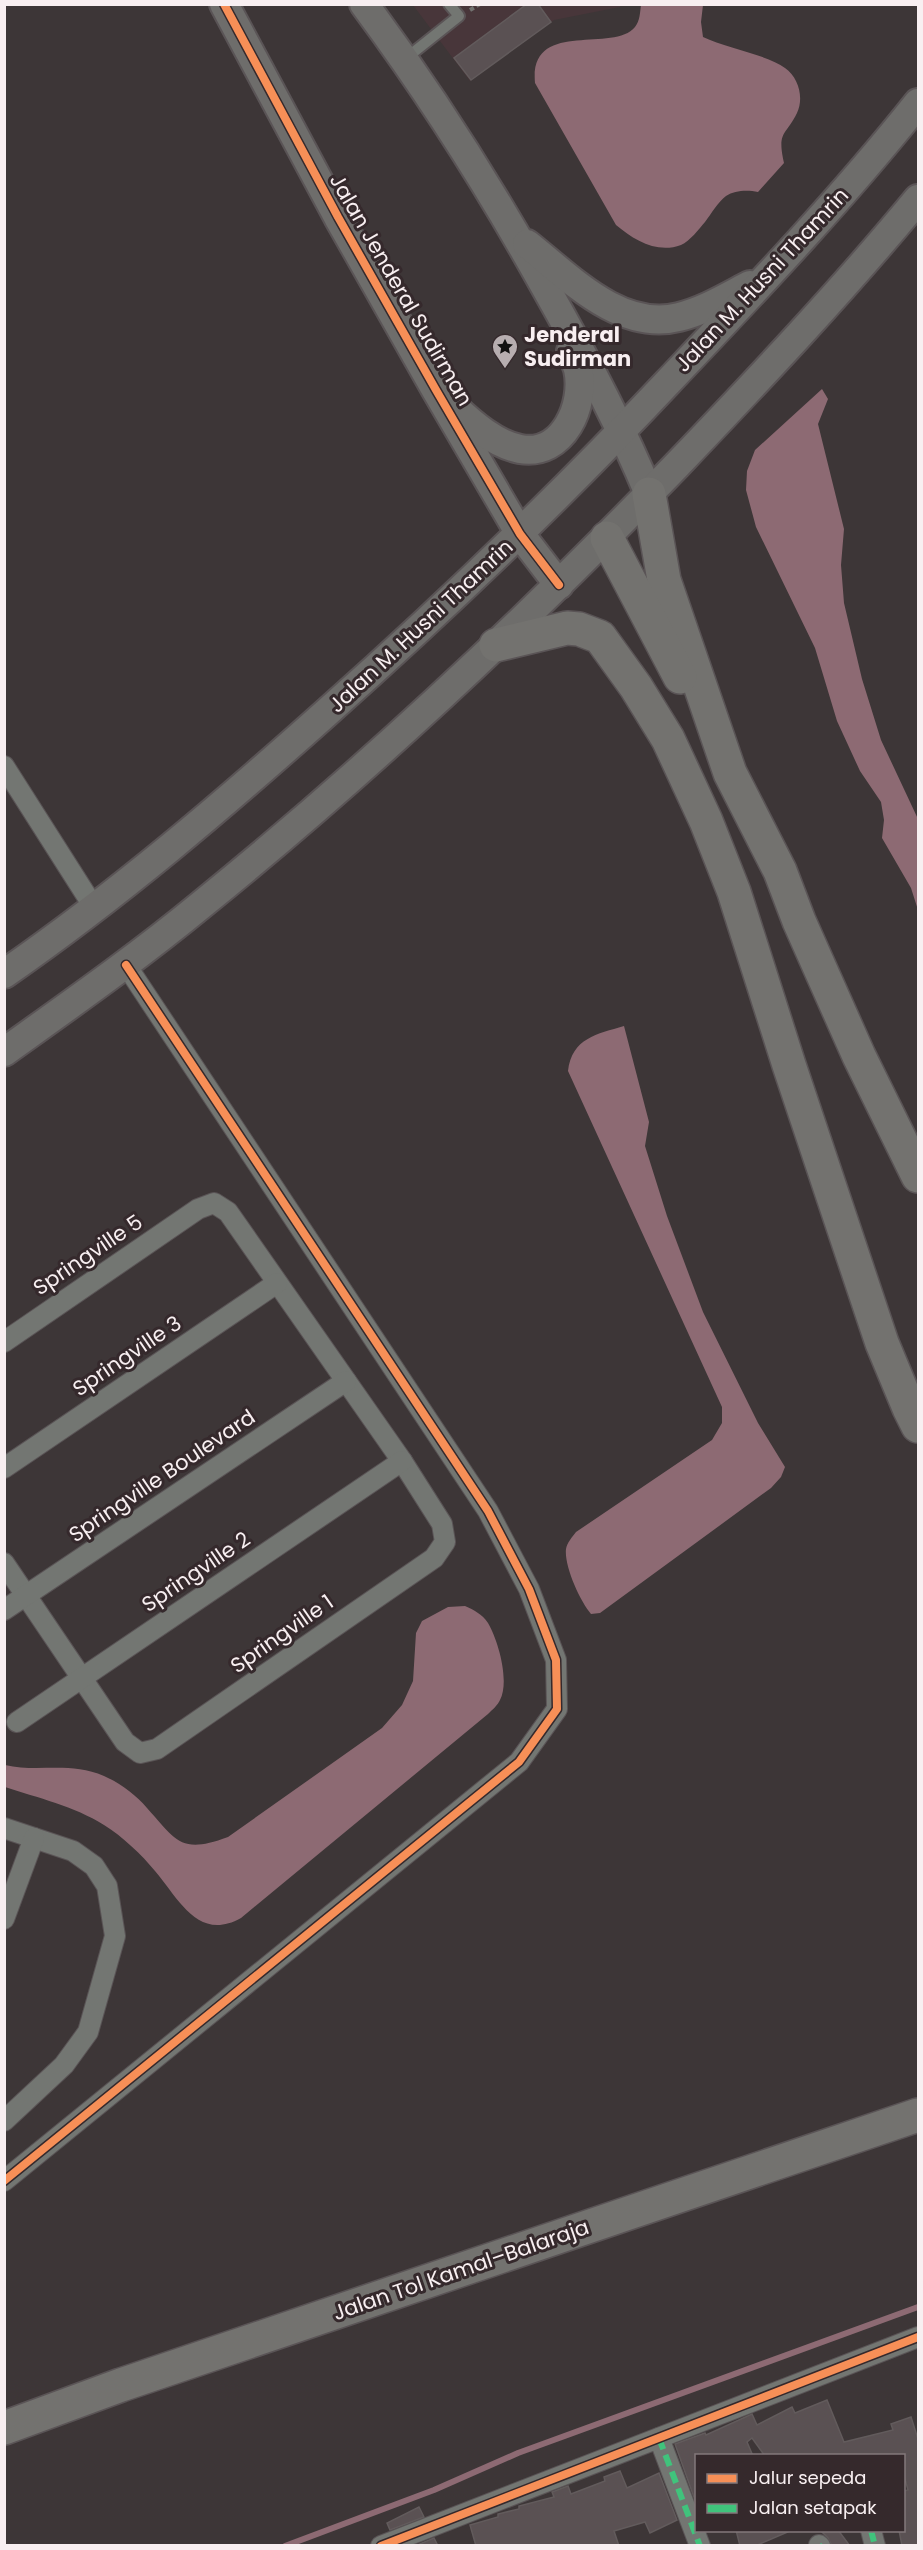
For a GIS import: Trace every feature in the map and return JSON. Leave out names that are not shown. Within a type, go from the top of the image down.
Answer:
[{"type":"highway","points":[[649,494],[664,580],[730,773]]},
{"type":"highway","points":[[607,538],[780,871],[799,921],[859,1056],[918,1176]]},
{"type":"highway","points":[[496,645],[567,628],[579,629],[600,637],[668,739],[718,850],[734,892],[789,1065],[882,1342],[918,1426]]},
{"type":"highway","points":[[859,1056],[918,1156]]},
{"type":"highway","name":"Jalan Tol Kamal–Balaraja","points":[[4,2428],[132,2381],[918,2115]]},
{"type":"main road","name":"Jalan Jenderal Sudirman","points":[[224,4],[338,217],[436,390],[520,534],[559,585]]},
{"type":"main road","points":[[364,4],[405,59],[484,179],[555,304],[622,430],[649,494]]},
{"type":"main road","name":"Jalan M. Husni Thamrin","points":[[4,974],[95,909],[274,760],[380,666],[520,534],[769,275],[837,200],[918,103]]},
{"type":"main road","points":[[4,1052],[126,965],[274,844],[496,645],[607,538],[797,338],[918,199]]},
{"type":"main road","points":[[516,235],[605,303],[647,320],[663,320],[695,312],[769,275]]},
{"type":"main road","points":[[436,390],[472,423],[503,443],[531,450],[556,442],[571,420],[579,385],[578,370],[555,304]]},
{"type":"street","points":[[4,766],[95,909]]},
{"type":"street","points":[[4,2181],[519,1762],[557,1709],[556,1660],[529,1589],[488,1511],[126,965]]},
{"type":"street","name":"Springville 5","points":[[4,1342],[198,1209],[214,1203],[228,1212],[277,1283]]},
{"type":"street","points":[[277,1283],[402,1461]]},
{"type":"street","name":"Springville 3","points":[[4,1468],[277,1283]]},
{"type":"street","name":"Springville Boulevard","points":[[4,1610],[346,1382]]},
{"type":"street","name":"Springville 1","points":[[82,1678],[125,1742],[140,1753],[157,1749],[434,1558],[445,1542],[442,1524],[402,1461]]},
{"type":"street","name":"Springville 2","points":[[17,1722],[402,1461]]},
{"type":"street","points":[[4,1563],[82,1678]]},
{"type":"street","points":[[4,1828],[73,1851],[94,1866],[107,1886],[115,1936],[88,2032],[64,2065],[4,2121]]},
{"type":"street","points":[[4,1919],[34,1838]]},
{"type":"street","points":[[381,2546],[918,2337]]},
{"type":"street","points":[[659,2438],[700,2546]]},
{"type":"lane","points":[[405,59],[459,16],[449,4]]},
{"type":"shaded area","points":[[413,5],[621,5],[554,20],[470,81]]},
{"type":"shaded area","points":[[641,5],[703,5],[701,22],[703,37],[778,63],[794,77],[800,95],[797,113],[782,139],[784,163],[758,192],[742,191],[726,196],[691,238],[681,245],[663,248],[646,244],[630,236],[616,225],[535,83],[537,63],[545,51],[558,44],[624,34],[637,25]]},
{"type":"shaded area","points":[[822,389],[828,399],[818,424],[844,529],[841,565],[844,603],[862,679],[881,740],[918,819],[918,910],[911,888],[882,838],[884,820],[881,802],[860,771],[837,721],[815,648],[756,527],[746,490],[747,471],[755,450]]},
{"type":"shaded area","points":[[624,1026],[649,1122],[645,1146],[667,1216],[703,1312],[758,1423],[785,1467],[781,1477],[771,1488],[600,1613],[591,1614],[570,1574],[566,1549],[570,1540],[576,1532],[712,1440],[722,1423],[722,1407],[568,1071],[570,1060],[580,1044],[595,1035]]},
{"type":"shaded area","points":[[465,1606],[486,1620],[496,1640],[502,1661],[504,1682],[498,1704],[241,1918],[226,1924],[213,1925],[191,1914],[144,1859],[125,1840],[104,1825],[68,1808],[5,1787],[5,1765],[78,1769],[104,1776],[127,1790],[180,1841],[199,1845],[228,1837],[382,1728],[402,1705],[413,1681],[416,1633],[422,1621],[448,1607]]},
{"type":"building","points":[[527,4],[538,4],[551,22],[471,80],[454,58]]},
{"type":"building","points":[[827,2400],[844,2442],[893,2430],[891,2424],[911,2417],[918,2439],[918,2546],[902,2546],[899,2532],[905,2532],[905,2491],[908,2490],[905,2479],[905,2454],[764,2454],[752,2438],[747,2442],[752,2454],[695,2454],[695,2500],[675,2444],[705,2433],[706,2435],[752,2414],[757,2425],[792,2407],[795,2413]]},
{"type":"building","points":[[620,2471],[627,2488],[659,2473],[677,2520],[650,2533],[645,2522],[614,2531],[619,2546],[476,2546],[470,2525],[519,2509],[519,2506],[554,2497],[552,2492],[568,2486],[571,2494],[605,2481],[604,2477]]},
{"type":"building","points":[[419,2507],[424,2517],[390,2530],[387,2523]]},
{"type":"building","points":[[736,2532],[788,2532],[755,2546],[740,2546]]},
{"type":"building","points":[[822,2532],[840,2532],[850,2546],[832,2546]]},
{"type":"building","points":[[434,2538],[438,2546],[415,2546]]},
{"type":"waterway","points":[[285,2546],[434,2490],[518,2453],[918,2307]]},
{"type":"marked path","points":[[659,2438],[700,2546]]},
{"type":"marked path","points":[[872,2532],[875,2546]]},
{"type":"cycle path","points":[[224,4],[338,217],[436,390],[520,534],[559,585]]},
{"type":"cycle path","points":[[4,2181],[519,1762],[557,1709],[556,1660],[529,1589],[488,1511],[126,965]]},
{"type":"cycle path","points":[[381,2546],[918,2337]]},
{"type":"place","name":"Jenderal Sudirman","points":[[505,370]]}]
